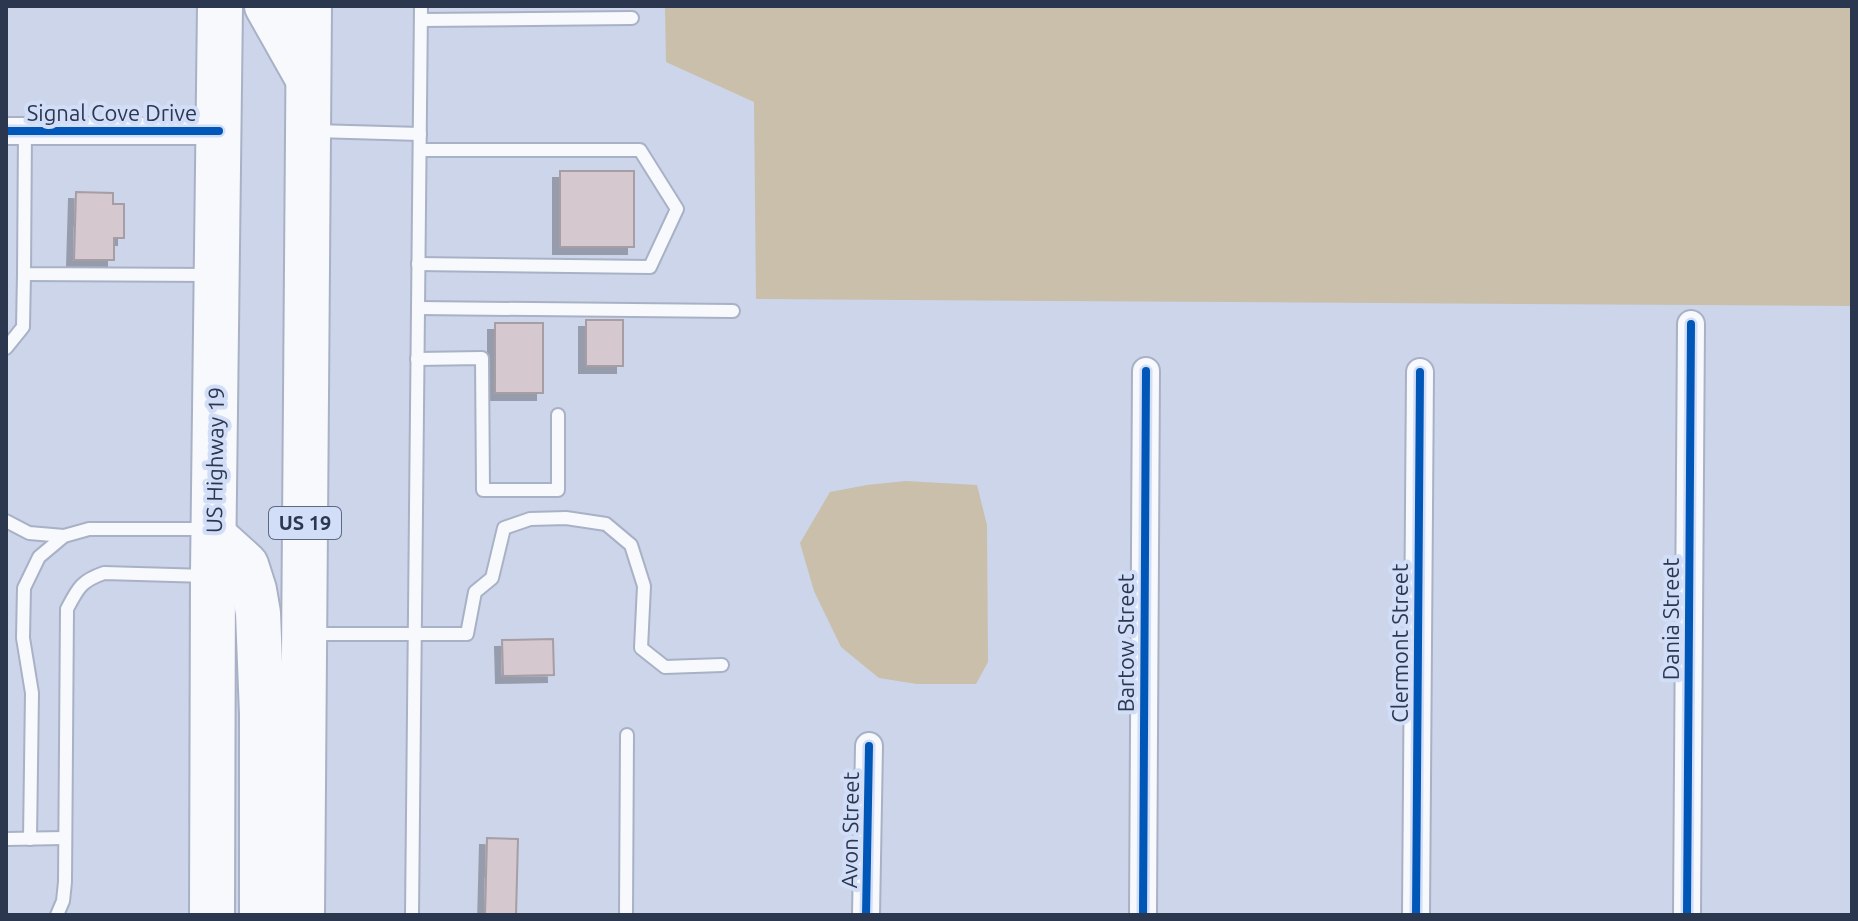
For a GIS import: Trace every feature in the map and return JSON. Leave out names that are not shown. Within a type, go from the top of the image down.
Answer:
[{"type":"highway","name":"US Highway 19","points":[[212,915],[220,6]]},
{"type":"highway","points":[[267,6],[308,79]]},
{"type":"highway","name":"US 19","points":[[302,915],[309,6]]},
{"type":"highway","points":[[213,547],[246,565],[258,613],[262,714],[262,915]]},
{"type":"street","name":"Signal Cove Drive","points":[[15,131],[219,131]]},
{"type":"street","name":"Dania Street","points":[[1687,915],[1691,324]]},
{"type":"street","name":"Bartow Street","points":[[1143,915],[1146,371]]},
{"type":"street","name":"Clermont Street","points":[[1416,915],[1420,372]]},
{"type":"street","name":"Avon Street","points":[[866,915],[869,746]]},
{"type":"lane","points":[[412,915],[421,6]]},
{"type":"lane","points":[[421,20],[632,18]]},
{"type":"lane","points":[[308,130],[420,134]]},
{"type":"lane","points":[[6,348],[23,327],[24,274],[15,131]]},
{"type":"lane","points":[[418,264],[650,267],[677,209],[640,150],[420,150]]},
{"type":"lane","points":[[24,274],[217,275]]},
{"type":"lane","points":[[418,308],[733,311]]},
{"type":"lane","points":[[417,359],[482,358],[483,490],[558,490],[558,415]]},
{"type":"lane","points":[[305,634],[467,634],[475,592],[492,578],[504,528],[530,519],[566,518],[606,524],[631,545],[644,586],[641,648],[665,667],[722,665]]},
{"type":"lane","points":[[6,521],[29,533],[64,536],[89,529],[213,547]]},
{"type":"lane","points":[[30,839],[32,693],[23,638],[24,588],[39,557],[64,536]]},
{"type":"lane","points":[[57,915],[63,901],[67,609],[89,578],[213,547]]},
{"type":"lane","points":[[626,915],[627,735]]},
{"type":"lane","points":[[6,839],[65,838]]},
{"type":"shaded area","points":[[665,6],[1852,6],[1852,306],[756,299],[754,102],[666,62]]},
{"type":"shaded area","points":[[906,481],[977,485],[987,525],[988,662],[976,684],[917,684],[879,678],[841,647],[814,591],[800,543],[830,492]]},
{"type":"building","points":[[560,171],[634,171],[634,247],[560,247]]},
{"type":"building","points":[[76,192],[113,193],[113,204],[124,204],[124,238],[114,238],[114,260],[74,260]]},
{"type":"building","points":[[586,320],[623,320],[623,366],[586,366]]},
{"type":"building","points":[[495,323],[543,323],[543,393],[495,393]]},
{"type":"building","points":[[553,639],[554,675],[503,676],[502,640]]},
{"type":"building","points":[[487,838],[518,839],[516,915],[485,915]]},
{"type":"cycle path","points":[[6,131],[219,131]]},
{"type":"cycle path","points":[[1687,915],[1691,324]]},
{"type":"cycle path","points":[[1143,915],[1146,371]]},
{"type":"cycle path","points":[[1416,915],[1420,372]]},
{"type":"cycle path","points":[[866,915],[869,746]]}]
